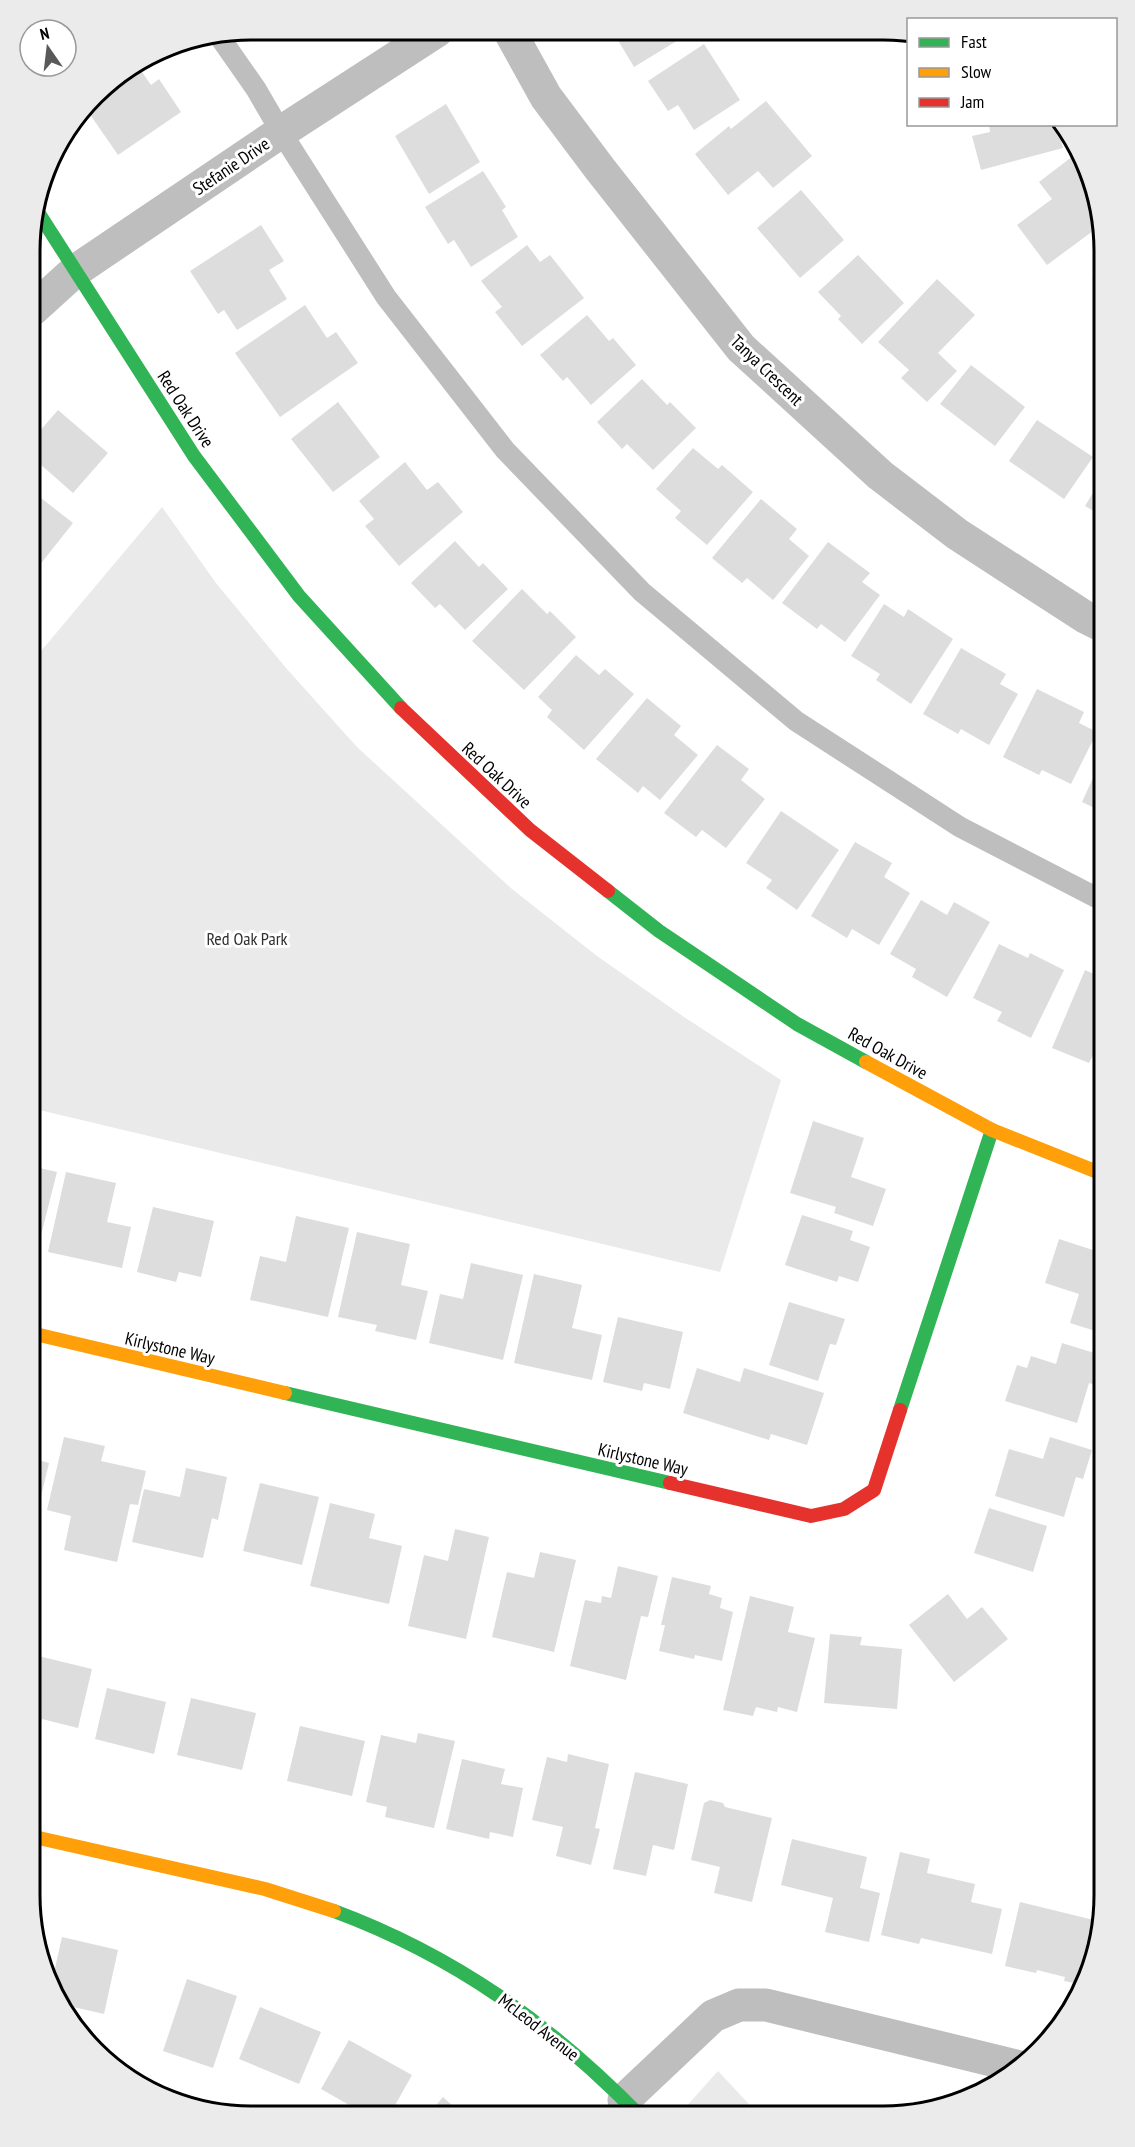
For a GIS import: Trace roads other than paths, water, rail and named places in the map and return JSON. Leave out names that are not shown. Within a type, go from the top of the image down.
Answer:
[{"type":"street","name":"Stefanie Drive","points":[[40,303],[75,271],[280,132],[422,41]]},
{"type":"street","name":"Tanya Crescent","points":[[515,41],[546,98],[741,348],[889,482],[957,534],[1094,621]]},
{"type":"street","name":"Red Oak Drive","points":[[43,220],[201,465],[299,596],[411,719],[530,830],[659,931],[797,1024],[992,1130],[1094,1171]]},
{"type":"street","name":"Kirlystone Way","points":[[40,1335],[811,1516],[822,1514],[844,1509],[874,1490],[992,1130]]},
{"type":"street","name":"McLeod Avenue","points":[[40,1838],[286,1895],[393,1935],[441,1960],[522,2012],[576,2054],[630,2106]]},
{"type":"street","name":"McLeod Avenue","points":[[634,2106],[713,2016],[739,2005],[766,2005],[1010,2065]]},
{"type":"lane","points":[[223,42],[256,89],[280,132],[386,297],[505,450],[642,592],[796,721],[960,827],[1094,896]]},
{"type":"park label","name":"Red Oak Park","points":[[247,938]]}]
